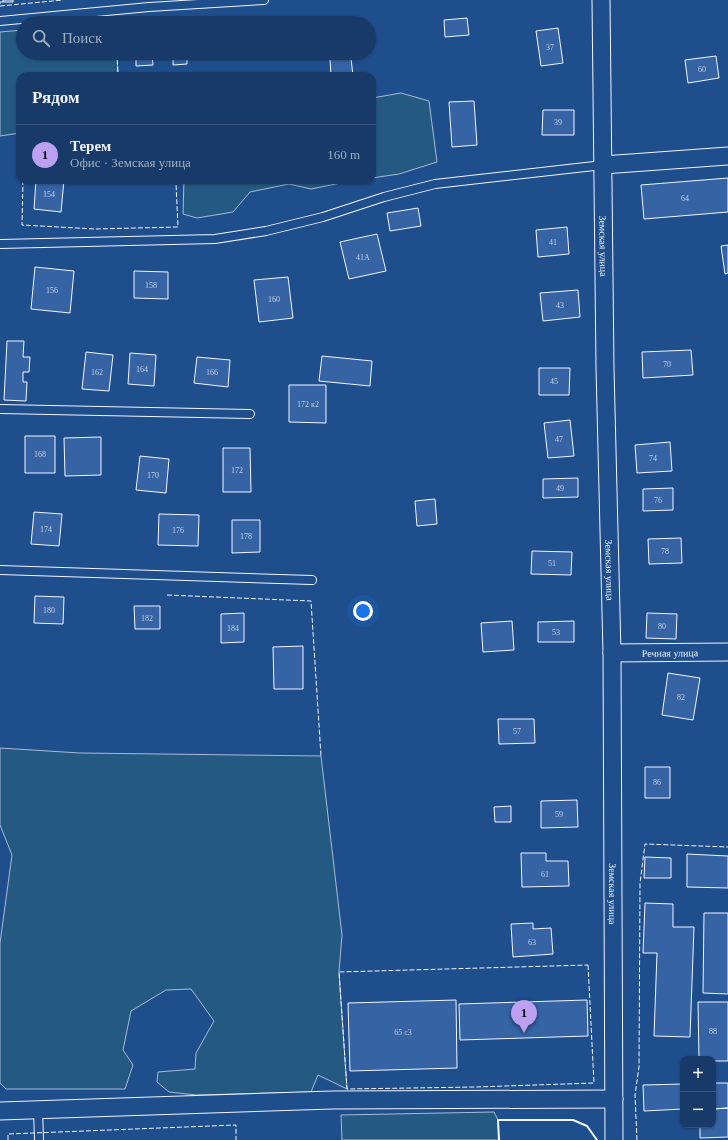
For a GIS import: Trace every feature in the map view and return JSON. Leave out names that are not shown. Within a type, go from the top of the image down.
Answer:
[{"type":"street","name":"Земская улица","points":[[601,0],[612,653],[614,1140]]},
{"type":"street","points":[[603,165],[728,156]]},
{"type":"street","name":"Речная улица","points":[[612,653],[728,652]]},
{"type":"street","points":[[0,1111],[332,1100],[614,1099]]},
{"type":"lane","points":[[53,16],[149,7],[264,0]]},
{"type":"lane","points":[[0,21],[16,19]]},
{"type":"lane","points":[[0,244],[215,239],[266,231],[435,184],[603,165]]},
{"type":"lane","points":[[0,409],[250,414]]},
{"type":"lane","points":[[0,570],[312,580]]},
{"type":"lane","points":[[38,1109],[39,1140]]},
{"type":"shaded area","points":[[16,31],[16,60],[117,60],[118,72],[16,72],[16,134],[0,136],[0,32]]},
{"type":"shaded area","points":[[401,93],[429,101],[437,162],[399,174],[376,177],[376,97]]},
{"type":"shaded area","points":[[184,184],[289,184],[250,192],[233,212],[197,218],[183,214]]},
{"type":"shaded area","points":[[289,184],[336,184],[311,189]]},
{"type":"shaded area","points":[[0,748],[80,753],[321,756],[342,935],[339,972],[347,1089],[318,1075],[311,1092],[196,1095],[169,1092],[157,1082],[158,1072],[195,1069],[196,1053],[214,1021],[191,989],[166,990],[131,1011],[123,1050],[133,1065],[125,1089],[6,1089],[0,1083],[0,943],[12,855],[0,825]]},
{"type":"shaded area","points":[[494,1112],[498,1120],[499,1140],[342,1140],[341,1115]]},
{"type":"building","points":[[3,0],[13,0],[13,2],[3,2]]},
{"type":"building","points":[[467,18],[469,35],[445,37],[444,20]]},
{"type":"building","points":[[558,28],[563,63],[541,66],[536,31]]},
{"type":"building","points":[[716,56],[719,78],[688,83],[685,60]]},
{"type":"building","points":[[136,60],[153,60],[153,65],[136,66]]},
{"type":"building","points":[[173,60],[187,60],[187,64],[173,65]]},
{"type":"building","points":[[330,60],[351,60],[353,72],[331,72]]},
{"type":"building","points":[[474,101],[477,145],[452,147],[449,102]]},
{"type":"building","points":[[543,110],[574,110],[574,135],[542,135]]},
{"type":"building","points":[[728,178],[728,212],[644,219],[641,185]]},
{"type":"building","points":[[36,184],[64,184],[61,212],[34,209]]},
{"type":"building","points":[[418,208],[421,226],[390,231],[387,213]]},
{"type":"building","points":[[567,227],[569,254],[538,257],[536,230]]},
{"type":"building","points":[[377,234],[386,271],[349,279],[340,242]]},
{"type":"building","points":[[728,245],[728,273],[725,274],[721,246]]},
{"type":"building","points":[[35,267],[74,271],[70,313],[31,309]]},
{"type":"building","points":[[134,271],[168,272],[168,299],[134,298]]},
{"type":"building","points":[[288,277],[293,318],[259,322],[254,280]]},
{"type":"building","points":[[578,290],[580,317],[543,321],[540,293]]},
{"type":"building","points":[[7,341],[24,341],[23,357],[30,357],[29,372],[23,372],[23,382],[27,382],[26,401],[4,400]]},
{"type":"building","points":[[691,350],[693,375],[643,378],[642,352]]},
{"type":"building","points":[[86,352],[113,355],[109,391],[82,389]]},
{"type":"building","points":[[130,353],[156,355],[154,386],[128,384]]},
{"type":"building","points":[[322,356],[372,361],[370,386],[319,381]]},
{"type":"building","points":[[197,357],[230,360],[228,387],[194,383]]},
{"type":"building","points":[[539,368],[570,368],[569,395],[539,395]]},
{"type":"building","points":[[289,385],[326,385],[326,423],[289,422]]},
{"type":"building","points":[[570,420],[574,456],[548,458],[544,423]]},
{"type":"building","points":[[25,436],[55,436],[55,473],[25,473]]},
{"type":"building","points":[[101,437],[101,475],[65,476],[64,438]]},
{"type":"building","points":[[670,442],[672,471],[637,473],[635,445]]},
{"type":"building","points":[[223,448],[250,448],[251,492],[223,492]]},
{"type":"building","points":[[140,456],[169,459],[166,493],[136,490]]},
{"type":"building","points":[[578,478],[578,497],[543,498],[543,479]]},
{"type":"building","points":[[673,488],[673,510],[643,511],[643,489]]},
{"type":"building","points":[[435,499],[437,524],[417,526],[415,501]]},
{"type":"building","points":[[34,512],[62,514],[59,546],[31,544]]},
{"type":"building","points":[[159,514],[199,515],[198,546],[158,545]]},
{"type":"building","points":[[232,520],[260,520],[260,552],[232,553]]},
{"type":"building","points":[[681,538],[682,563],[649,564],[648,539]]},
{"type":"building","points":[[532,551],[572,552],[571,575],[531,574]]},
{"type":"building","points":[[35,596],[64,597],[63,624],[34,623]]},
{"type":"building","points":[[134,606],[160,606],[160,629],[135,629]]},
{"type":"building","points":[[244,613],[244,642],[221,643],[221,614]]},
{"type":"building","points":[[647,613],[677,614],[676,639],[646,638]]},
{"type":"building","points":[[512,621],[514,650],[483,652],[481,623]]},
{"type":"building","points":[[574,621],[574,642],[538,642],[538,622]]},
{"type":"building","points":[[303,646],[303,689],[274,689],[273,647]]},
{"type":"building","points":[[668,673],[700,678],[693,720],[662,715]]},
{"type":"building","points":[[498,719],[534,719],[535,743],[499,744]]},
{"type":"building","points":[[645,767],[670,767],[670,798],[645,798]]},
{"type":"building","points":[[577,800],[578,827],[541,828],[541,801]]},
{"type":"building","points":[[511,806],[511,822],[495,822],[494,807]]},
{"type":"building","points":[[521,853],[546,853],[546,861],[568,861],[569,886],[522,887]]},
{"type":"building","points":[[687,854],[728,856],[728,888],[687,887]]},
{"type":"building","points":[[645,857],[671,858],[671,878],[644,878]]},
{"type":"building","points":[[645,903],[673,904],[673,927],[694,927],[690,1037],[654,1036],[657,953],[643,953]]},
{"type":"building","points":[[704,913],[728,913],[728,994],[703,993]]},
{"type":"building","points":[[533,923],[533,929],[551,928],[553,954],[513,957],[511,924]]},
{"type":"building","points":[[456,1000],[457,1068],[350,1071],[348,1003]]},
{"type":"building","points":[[587,1000],[588,1036],[460,1040],[459,1004]]},
{"type":"building","points":[[698,1002],[728,1002],[728,1061],[716,1061],[716,1056],[699,1056]]},
{"type":"building","points":[[716,1083],[728,1083],[728,1108],[716,1109]]},
{"type":"building","points":[[680,1084],[680,1109],[644,1111],[643,1085]]},
{"type":"building","points":[[728,1108],[728,1137],[700,1138],[700,1128],[716,1128],[716,1109]]},
{"type":"fence","points":[[3,2],[0,2],[0,6],[63,0]]},
{"type":"fence","points":[[117,60],[118,72]]},
{"type":"fence","points":[[23,184],[22,225],[95,229],[178,227],[176,184]]},
{"type":"fence","points":[[167,595],[311,601],[321,756]]},
{"type":"fence","points":[[637,1140],[635,1095],[639,1067],[640,883],[645,844],[728,847]]},
{"type":"fence","points":[[588,965],[594,1083],[347,1089],[339,972],[588,965]]},
{"type":"fence","points":[[8,1140],[8,1134],[236,1125],[236,1140]]},
{"type":"wall","points":[[499,1140],[498,1120],[573,1120],[587,1126],[597,1140]]},
{"type":"place","name":"Терем","points":[[524,1033]]}]
